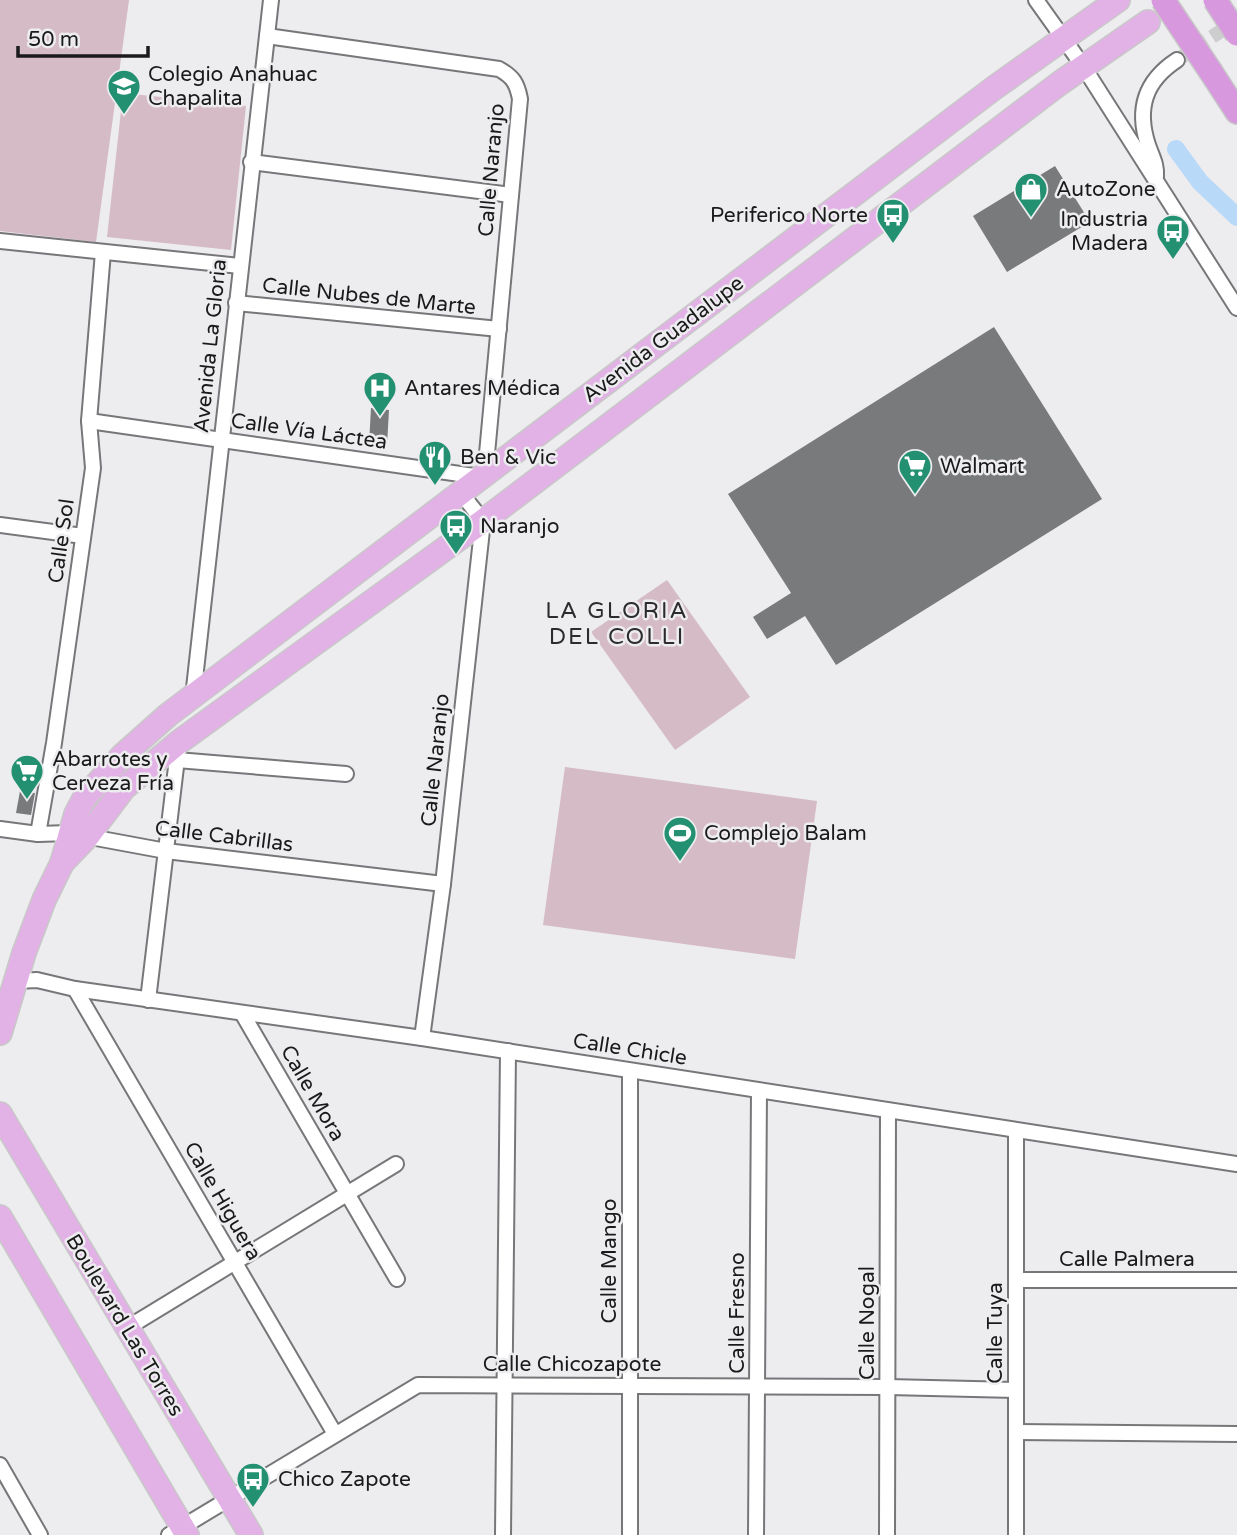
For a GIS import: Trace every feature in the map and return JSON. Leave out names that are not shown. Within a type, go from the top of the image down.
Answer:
[{"type":"highway","points":[[1163,0],[1237,112]]},
{"type":"highway","points":[[1214,0],[1237,34]]},
{"type":"main road","name":"Avenida Guadalupe","points":[[78,835],[85,797],[116,763],[168,715],[1063,38],[1118,0]]},
{"type":"main road","name":"Avenida Guadalupe","points":[[78,835],[124,788],[178,751],[1083,66],[1147,22]]},
{"type":"main road","points":[[0,1033],[33,926],[78,835]]},
{"type":"main road","name":"Boulevard Las Torres","points":[[0,1114],[250,1535]]},
{"type":"main road","points":[[0,1217],[179,1532]]},
{"type":"street","name":"Avenida La Gloria","points":[[193,697],[271,0]]},
{"type":"street","points":[[1036,0],[1083,66],[1237,308]]},
{"type":"street","name":"Calle Naranjo","points":[[267,36],[499,69],[513,78],[518,86],[520,99],[483,476]]},
{"type":"street","points":[[1155,180],[1156,166],[1144,127],[1144,105],[1147,93],[1160,72],[1177,60]]},
{"type":"street","points":[[251,162],[511,195]]},
{"type":"street","name":"Calle Nubes de Marte","points":[[0,241],[240,266]]},
{"type":"street","name":"Calle Sol","points":[[38,834],[93,468],[89,421],[103,252]]},
{"type":"street","name":"Calle Nubes de Marte","points":[[236,303],[499,330]]},
{"type":"street","name":"Calle Vía Láctea","points":[[89,421],[483,476]]},
{"type":"street","points":[[461,493],[483,521]]},
{"type":"street","name":"Calle Naranjo","points":[[422,1038],[443,884],[483,521]]},
{"type":"street","points":[[0,525],[83,537]]},
{"type":"street","points":[[148,1000],[178,751],[346,774]]},
{"type":"street","name":"Calle Cabrillas","points":[[0,829],[78,835],[166,851],[443,884]]},
{"type":"street","name":"Calle Chicle","points":[[16,981],[37,980],[75,989],[422,1038],[1237,1164]]},
{"type":"street","name":"Calle Higuera","points":[[75,989],[335,1434]]},
{"type":"street","name":"Calle Mora","points":[[242,1013],[397,1279]]},
{"type":"street","points":[[503,1535],[508,1051]]},
{"type":"street","name":"Calle Mango","points":[[630,1070],[630,1535]]},
{"type":"street","name":"Calle Fresno","points":[[756,1535],[759,1091]]},
{"type":"street","name":"Calle Nogal","points":[[887,1535],[888,1111]]},
{"type":"street","name":"Calle Tuya","points":[[1016,1131],[1016,1535]]},
{"type":"street","points":[[127,1328],[396,1164]]},
{"type":"street","name":"Calle Palmera","points":[[1017,1280],[1237,1280]]},
{"type":"street","name":"Calle Chicozapote","points":[[179,1532],[229,1498],[418,1385],[1016,1390]]},
{"type":"street","points":[[1016,1432],[1237,1434]]},
{"type":"street","points":[[0,1465],[40,1535]]},
{"type":"shaded area","points":[[0,0],[129,0],[96,242],[0,231]]},
{"type":"shaded area","points":[[123,93],[246,106],[231,250],[107,237]]},
{"type":"shaded area","points":[[667,580],[750,697],[675,750],[591,632]]},
{"type":"shaded area","name":"Complejo Balam","points":[[565,767],[817,801],[795,959],[543,925]]},
{"type":"building","name":"AutoZone","points":[[1055,166],[1090,222],[1007,272],[973,216]]},
{"type":"building","name":"Walmart","points":[[994,327],[1102,499],[836,665],[805,616],[767,639],[753,617],[791,593],[728,494]]},
{"type":"building","name":"Antares Médica","points":[[371,408],[389,410],[387,445],[369,444]]},
{"type":"building","points":[[20,791],[35,793],[31,815],[16,813]]},
{"type":"waterway","points":[[1176,149],[1200,182],[1237,217]]},
{"type":"tunnel","points":[[1177,60],[1236,21]]},
{"type":"place","name":"Colegio Anahuac Chapalita","points":[[124,116]]},
{"type":"place","name":"AutoZone","points":[[1031,219]]},
{"type":"place","name":"Periferico Norte","points":[[893,245]]},
{"type":"place","name":"Industria Madera","points":[[1173,261]]},
{"type":"place","name":"Antares Médica","points":[[380,418]]},
{"type":"place","name":"Ben & Vic","points":[[435,487]]},
{"type":"place","name":"Walmart","points":[[915,496]]},
{"type":"place","name":"Naranjo","points":[[456,556]]},
{"type":"place","name":"Abarrotes y Cerveza Fría","points":[[27,801]]},
{"type":"place","name":"Complejo Balam","points":[[680,863]]},
{"type":"place","name":"Chico Zapote","points":[[253,1509]]},
{"type":"district","name":"LA GLORIA DEL COLLI","points":[[617,623]]}]
